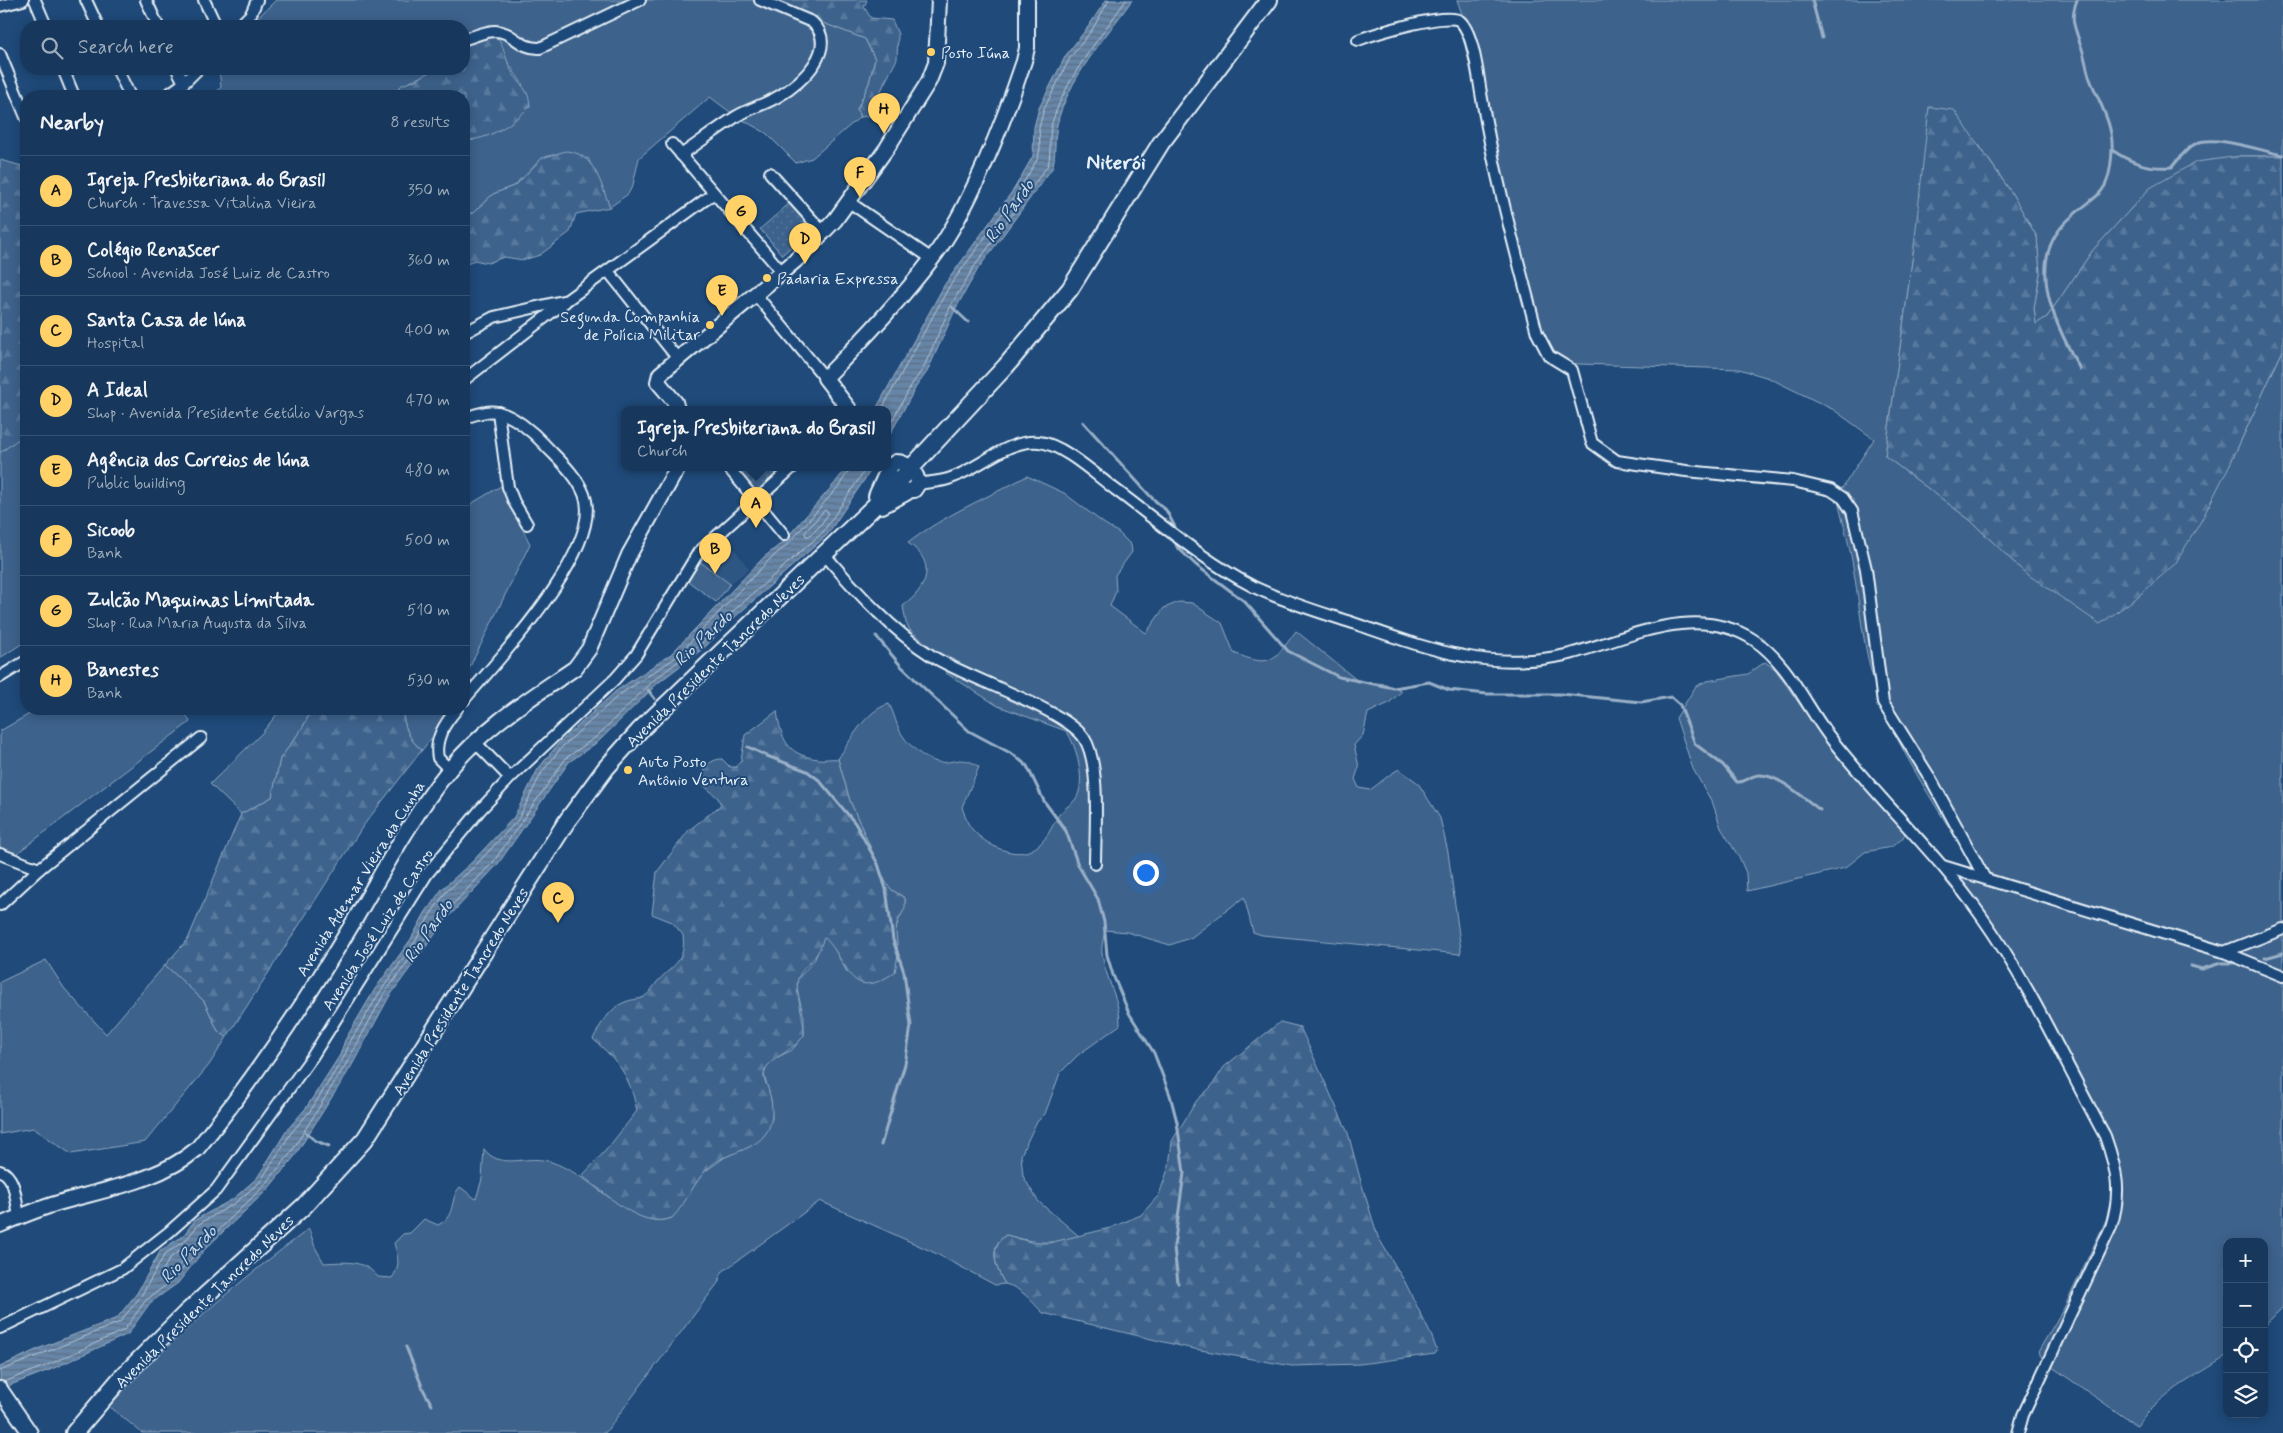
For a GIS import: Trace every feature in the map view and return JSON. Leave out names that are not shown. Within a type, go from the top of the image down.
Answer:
[{"type":"main road","points":[[861,518],[1006,366],[1070,289],[1162,143],[1269,0]]},
{"type":"main road","points":[[861,518],[882,489],[900,475]]},
{"type":"main road","name":"Avenida Presidente Tancredo Neves","points":[[74,1433],[121,1378],[185,1314],[304,1206],[365,1139],[567,821],[606,768],[640,730],[861,518]]},
{"type":"street","points":[[0,6],[23,0]]},
{"type":"street","points":[[35,0],[43,20]]},
{"type":"street","points":[[86,0],[95,20]]},
{"type":"street","points":[[146,0],[155,20]]},
{"type":"street","points":[[204,0],[213,20]]},
{"type":"street","points":[[244,20],[257,0]]},
{"type":"street","points":[[470,37],[495,31],[514,38],[529,49],[540,48],[640,0]]},
{"type":"street","points":[[681,155],[734,118],[778,97],[797,84],[821,53],[822,38],[818,28],[812,22],[760,0]]},
{"type":"street","points":[[676,406],[660,385],[658,378],[660,374],[756,296],[824,234],[887,148],[930,81],[936,63],[939,0]]},
{"type":"street","points":[[825,378],[932,259],[966,201],[1020,73],[1027,48],[1027,0]]},
{"type":"street","points":[[1358,40],[1379,31],[1448,16],[1459,20],[1467,29],[1479,81],[1488,135],[1537,333],[1549,356],[1572,370],[1592,443],[1617,461],[1686,471],[1793,481],[1831,490],[1843,498],[1852,511],[1866,569],[1884,703],[1932,781],[1984,877]]},
{"type":"street","points":[[0,54],[4,72],[20,105]]},
{"type":"street","points":[[65,75],[72,90]]},
{"type":"street","points":[[120,75],[127,90]]},
{"type":"street","points":[[180,75],[184,83]]},
{"type":"street","points":[[174,90],[192,75]]},
{"type":"street","points":[[672,144],[782,272]]},
{"type":"street","points":[[770,173],[824,234]]},
{"type":"street","points":[[470,375],[567,300],[713,194]]},
{"type":"street","points":[[849,202],[932,259]]},
{"type":"street","points":[[608,272],[678,359]]},
{"type":"street","points":[[756,296],[847,406]]},
{"type":"street","points":[[470,330],[494,317],[567,300]]},
{"type":"street","points":[[470,417],[498,412],[526,428],[568,470],[584,494],[587,515],[582,535],[559,580],[498,663],[470,693]]},
{"type":"street","points":[[498,412],[508,487],[514,502],[527,524]]},
{"type":"street","points":[[900,475],[948,479],[1012,447],[1041,442],[1072,457],[1215,563],[1255,587],[1310,609],[1407,641],[1465,656],[1493,660],[1527,660],[1567,655],[1655,628],[1693,623],[1719,626],[1740,632],[1768,651],[1780,665],[1827,733],[1879,797],[1943,866],[1981,916],[2011,961],[2105,1136],[2117,1174],[2118,1206],[2111,1227],[2023,1415],[2018,1433]]},
{"type":"street","name":"Avenida Ademar Vieira da Cunha","points":[[0,1225],[19,1216],[158,1174],[184,1160],[197,1149],[269,1054],[353,923],[394,852],[450,770],[500,719],[575,668],[582,659],[589,649],[629,555],[676,471]]},
{"type":"street","points":[[731,471],[784,535]]},
{"type":"street","name":"Avenida José Luiz de Castro","points":[[0,1328],[122,1269],[169,1232],[216,1190],[312,1057],[427,874],[480,810],[510,778],[615,679],[636,654],[698,553],[789,471]]},
{"type":"street","points":[[824,555],[849,584],[876,610],[930,655],[958,671],[1057,716],[1076,729],[1084,738],[1093,760],[1095,864]]},
{"type":"street","points":[[0,678],[20,665]]},
{"type":"street","points":[[450,770],[438,758],[437,741],[447,720],[452,715]]},
{"type":"street","points":[[0,905],[39,868],[201,738]]},
{"type":"street","points":[[476,743],[510,778]]},
{"type":"street","points":[[0,854],[39,868]]},
{"type":"street","points":[[1943,866],[2224,952],[2283,976]]},
{"type":"street","points":[[2224,952],[2283,929]]},
{"type":"street","points":[[0,1171],[8,1176],[13,1185],[19,1216]]},
{"type":"street","points":[[0,1388],[30,1433]]},
{"type":"shaded area","points":[[727,539],[749,569],[730,584],[716,602],[699,561]]},
{"type":"green space","points":[[276,0],[763,0],[865,39],[875,59],[869,83],[857,110],[860,117],[812,158],[796,163],[766,133],[734,115],[710,97],[639,158],[633,185],[628,194],[610,207],[588,158],[520,179],[516,185],[493,194],[473,213],[470,213],[470,140],[474,140],[523,85],[507,61],[470,42],[470,20],[255,20]]},
{"type":"green space","points":[[763,0],[867,0],[864,7],[871,18],[892,20],[898,34],[897,59],[868,116],[860,117],[857,110],[869,83],[875,59],[865,39]]},
{"type":"green space","points":[[1457,0],[2283,0],[2283,156],[2240,156],[2150,188],[2093,250],[2047,317],[2036,324],[2034,308],[2040,273],[2037,237],[2011,192],[1979,145],[1914,247],[1885,456],[1970,520],[2024,572],[2230,464],[2283,350],[2283,1307],[2268,1322],[2268,1238],[2223,1238],[2223,1359],[2166,1396],[2145,1415],[2137,1426],[2045,1362],[2038,1352],[2065,1306],[2106,1220],[2113,1188],[2111,1171],[2098,1134],[2027,996],[1981,923],[1946,882],[1947,877],[1970,871],[1973,865],[1914,769],[1887,717],[1877,692],[1867,653],[1851,555],[1837,496],[1874,439],[1834,410],[1769,378],[1739,369],[1579,364],[1553,361],[1546,358],[1466,25]]},
{"type":"green space","points":[[489,36],[499,39],[512,72],[530,101],[530,106],[524,112],[500,130],[473,140],[470,140],[470,90],[397,90],[402,85],[424,75],[470,75],[470,38]]},
{"type":"green space","points":[[220,75],[423,75],[398,90],[218,90],[221,87]]},
{"type":"green space","points":[[1929,107],[1954,110],[2011,192],[2037,237],[2040,273],[2034,308],[2036,324],[2047,317],[2093,250],[2150,188],[2196,162],[2240,156],[2283,156],[2283,350],[2230,464],[2201,521],[2175,564],[2135,599],[2100,624],[2024,572],[1970,520],[1885,456],[1914,247]]},
{"type":"green space","points":[[566,151],[584,157],[595,171],[610,207],[576,214],[570,232],[540,255],[523,260],[504,257],[488,263],[474,260],[470,262],[470,213],[473,213],[493,194],[516,185],[542,158]]},
{"type":"green space","points":[[0,160],[20,165],[20,439],[0,453]]},
{"type":"green space","points":[[791,202],[813,227],[782,255],[760,229]]},
{"type":"green space","points":[[0,316],[20,328],[20,645],[0,658]]},
{"type":"green space","points":[[737,471],[779,471],[755,493]]},
{"type":"green space","points":[[1027,476],[1064,493],[1119,533],[1131,545],[1132,552],[1115,575],[1116,591],[1110,606],[1146,633],[1164,608],[1179,602],[1192,603],[1222,623],[1234,653],[1256,660],[1264,661],[1270,659],[1282,650],[1296,631],[1358,681],[1386,684],[1402,691],[1389,703],[1368,713],[1363,735],[1354,745],[1359,767],[1355,779],[1359,788],[1370,790],[1399,769],[1418,783],[1440,818],[1448,852],[1460,954],[1262,935],[1253,932],[1244,897],[1192,937],[1170,945],[1127,932],[1105,930],[1102,953],[1106,972],[1116,999],[1120,1025],[1078,1055],[1060,1073],[1045,1114],[1036,1123],[1021,1155],[1023,1176],[1038,1201],[1080,1237],[1042,1242],[1006,1235],[1000,1240],[995,1251],[996,1265],[1005,1284],[995,1285],[933,1252],[820,1201],[722,1272],[718,1283],[605,1433],[142,1433],[109,1406],[180,1335],[230,1291],[309,1229],[315,1247],[324,1263],[360,1264],[378,1277],[392,1278],[397,1269],[398,1261],[394,1243],[403,1234],[410,1233],[424,1219],[438,1225],[444,1221],[448,1217],[460,1187],[476,1199],[482,1179],[484,1149],[497,1159],[511,1161],[534,1159],[555,1163],[579,1176],[632,1212],[645,1218],[659,1220],[672,1218],[703,1173],[725,1157],[751,1146],[772,1119],[771,1100],[764,1074],[767,1065],[774,1059],[792,1050],[804,1035],[804,1017],[797,990],[797,980],[815,959],[823,939],[825,937],[831,943],[847,972],[898,954],[896,928],[904,908],[905,898],[892,890],[886,883],[850,801],[838,759],[866,719],[881,707],[889,704],[901,732],[921,754],[940,762],[961,760],[979,767],[962,807],[969,825],[974,831],[981,838],[998,848],[1016,853],[1025,852],[1038,846],[1060,814],[1075,800],[1079,793],[1080,775],[1077,755],[1066,731],[998,706],[946,673],[933,649],[910,630],[906,623],[903,606],[918,591],[926,575],[923,558],[908,543],[951,515]]},
{"type":"green space","points":[[501,486],[530,544],[470,667],[470,504]]},
{"type":"green space","points":[[699,561],[730,584],[716,602],[685,579]]},
{"type":"green space","points":[[1765,662],[1775,669],[1821,735],[1906,832],[1902,839],[1891,847],[1865,852],[1845,868],[1747,891],[1746,873],[1740,859],[1721,828],[1713,804],[1693,769],[1676,718],[1696,686],[1707,681],[1748,674]]},
{"type":"green space","points":[[777,711],[781,730],[787,744],[792,749],[808,757],[838,759],[850,801],[886,883],[892,890],[905,898],[905,908],[897,923],[898,954],[895,972],[879,981],[868,984],[859,982],[845,968],[833,947],[825,938],[823,939],[818,952],[800,974],[797,984],[804,1035],[794,1046],[769,1064],[764,1074],[772,1107],[769,1129],[756,1143],[717,1161],[709,1167],[672,1218],[648,1219],[624,1208],[582,1176],[607,1149],[637,1111],[631,1088],[622,1070],[593,1039],[602,1023],[615,1008],[630,1000],[642,998],[650,992],[680,957],[683,935],[672,922],[652,914],[657,872],[689,830],[721,805],[718,798],[701,783],[702,774],[706,766],[713,761],[722,759],[730,767],[736,767],[741,761],[745,735]]},
{"type":"green space","points":[[28,715],[186,715],[190,722],[16,854],[0,847],[0,731]]},
{"type":"green space","points":[[276,715],[309,715],[303,727],[280,759],[272,797],[241,814],[210,784],[262,733]]},
{"type":"green space","points":[[309,715],[403,715],[407,732],[413,742],[422,750],[363,826],[227,1037],[218,1031],[204,1001],[165,965],[188,939],[241,814],[272,797],[280,759],[303,727]]},
{"type":"green space","points":[[403,715],[446,715],[441,726],[422,750],[413,742],[407,732]]},
{"type":"green space","points":[[46,960],[64,988],[106,1034],[165,965],[204,1001],[218,1031],[227,1037],[209,1065],[145,1142],[71,1154],[33,1128],[0,1134],[0,982]]},
{"type":"green space","points":[[1280,1022],[1300,1027],[1348,1133],[1378,1237],[1405,1282],[1432,1337],[1437,1351],[1435,1354],[1360,1364],[1292,1366],[1189,1348],[1043,1313],[1016,1288],[1005,1284],[999,1272],[995,1252],[1000,1240],[1006,1235],[1034,1243],[1049,1243],[1110,1228],[1141,1215],[1159,1195],[1169,1166],[1172,1141],[1197,1100],[1211,1087],[1224,1067]]},
{"type":"water","name":"Rio Pardo","points":[[1106,0],[1132,0],[1088,60],[1069,92],[1057,125],[1053,167],[978,269],[956,308],[927,372],[916,387],[891,433],[891,406],[878,406],[945,284],[1014,189],[1033,156],[1034,127],[1039,108],[1066,55]]},
{"type":"water","name":"Rio Pardo","points":[[844,471],[870,471],[827,535],[735,617],[705,647],[658,683],[599,741],[569,762],[498,864],[444,922],[389,997],[351,1067],[294,1157],[268,1189],[204,1250],[178,1283],[150,1303],[128,1334],[52,1369],[0,1389],[0,1367],[40,1348],[117,1318],[137,1293],[161,1250],[183,1236],[195,1220],[233,1199],[257,1178],[287,1130],[306,1108],[340,1055],[345,1040],[375,989],[411,939],[425,913],[442,889],[471,863],[514,817],[538,769],[558,744],[616,691],[671,654],[764,557],[783,542]]},
{"type":"waterway","points":[[1812,0],[1822,38]]},
{"type":"waterway","points":[[2077,0],[2073,17],[2075,27],[2090,79],[2111,132],[2112,141],[2110,167],[2104,187],[2094,199],[2068,220],[2055,237],[2048,255],[2046,274],[2048,294],[2062,333],[2080,369]]},
{"type":"waterway","points":[[2112,150],[2140,164],[2156,167],[2172,167],[2190,147],[2205,141],[2239,144],[2283,155]]},
{"type":"waterway","points":[[952,307],[968,322]]},
{"type":"waterway","points":[[1083,422],[1152,498],[1166,510],[1175,527]]},
{"type":"waterway","points":[[1174,539],[1177,547],[1196,565],[1244,601],[1288,651],[1339,677],[1394,688],[1429,682],[1449,690],[1487,694],[1561,694],[1641,702],[1671,697],[1680,705],[1695,744],[1723,765],[1737,782],[1756,775],[1766,776],[1791,788],[1820,810]]},
{"type":"waterway","points":[[876,636],[901,666],[969,731],[1014,755],[1027,766],[1044,801],[1066,831],[1078,865],[1098,899],[1104,922],[1107,955],[1113,975],[1129,1013],[1154,1053],[1170,1095],[1177,1122],[1184,1173],[1174,1247],[1178,1283]]},
{"type":"waterway","points":[[648,690],[655,699]]},
{"type":"waterway","points":[[748,747],[807,771],[819,780],[855,823],[878,864],[886,889],[893,940],[904,972],[911,1026],[905,1064],[881,1145]]},
{"type":"waterway","points":[[2265,958],[2283,953]]},
{"type":"waterway","points":[[2191,966],[2202,969],[2221,963],[2241,963]]},
{"type":"waterway","points":[[306,1133],[316,1141],[329,1146]]},
{"type":"waterway","points":[[406,1347],[424,1391],[432,1405]]},
{"type":"place","name":"Posto Iúna","points":[[931,52]]},
{"type":"place","name":"Banestes","points":[[884,134]]},
{"type":"place","name":"Sicoob","points":[[860,198]]},
{"type":"place","name":"Zulcão Maquinas Limitada","points":[[741,236]]},
{"type":"place","name":"A Ideal","points":[[805,264]]},
{"type":"place","name":"Padaria Expressa","points":[[767,278]]},
{"type":"place","name":"Agência dos Correios de Iúna","points":[[722,316]]},
{"type":"place","name":"Segunda Companhia de Polícia Militar","points":[[710,325]]},
{"type":"place","name":"Igreja Presbiteriana do Brasil","points":[[756,528]]},
{"type":"place","name":"Colégio Renascer","points":[[715,574]]},
{"type":"place","name":"Auto Posto Antônio Ventura","points":[[628,770]]},
{"type":"place","name":"Santa Casa de Iúna","points":[[558,923]]},
{"type":"district","name":"Niterói","points":[[1116,162]]}]
